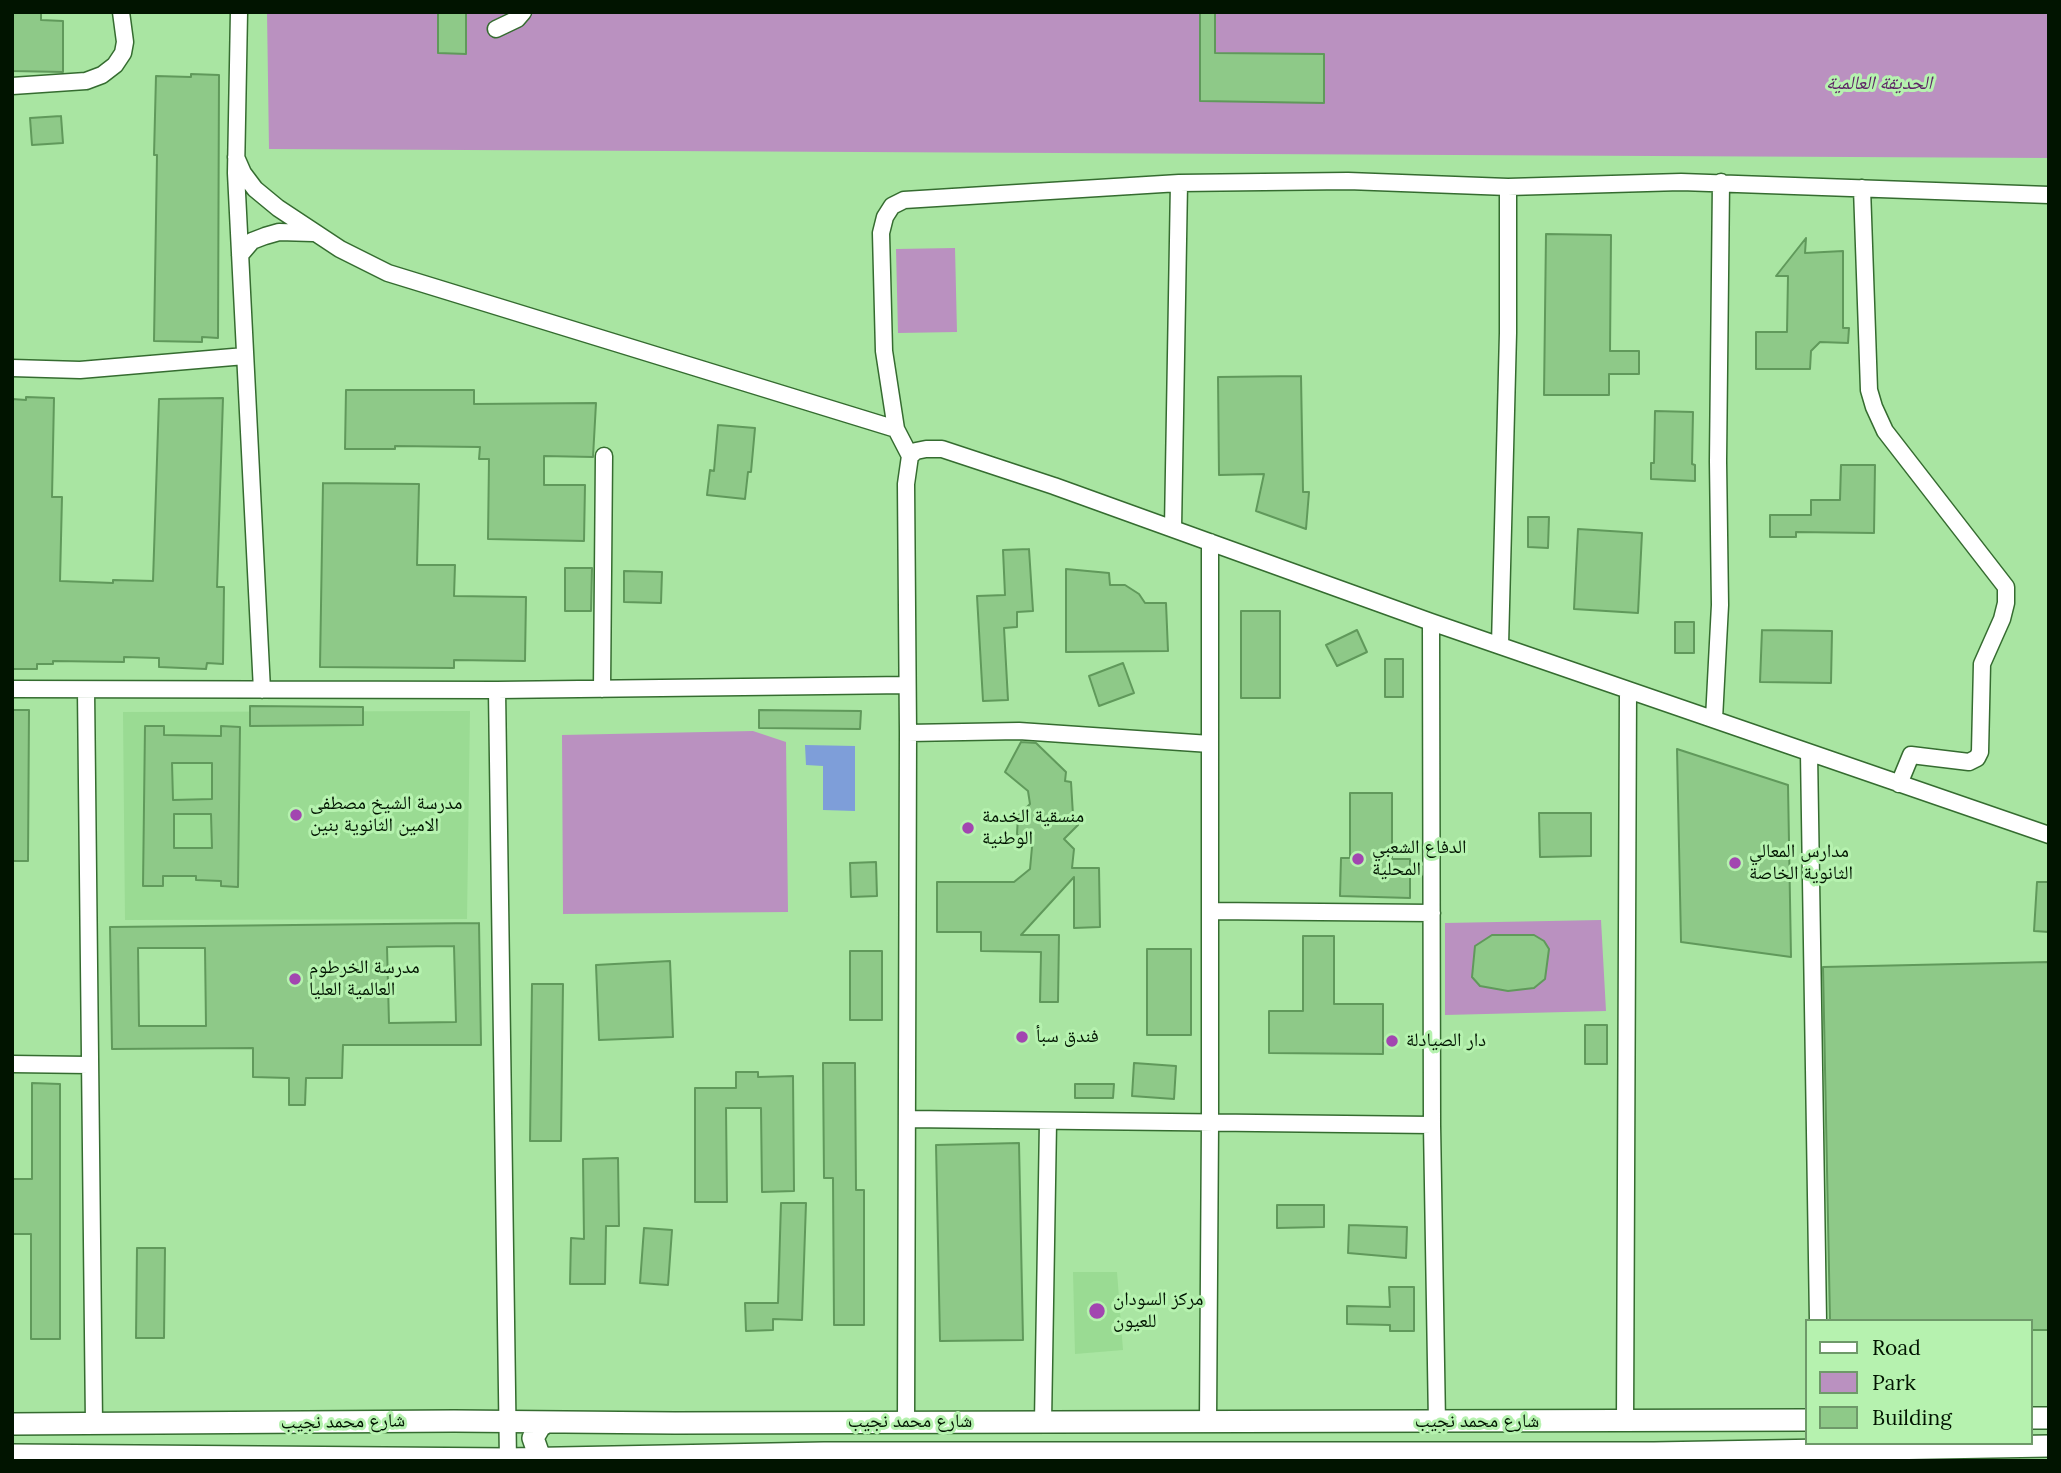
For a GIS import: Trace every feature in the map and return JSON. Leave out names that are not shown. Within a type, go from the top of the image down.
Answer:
[{"type":"main road","name":"شارع محمد نجيب","points":[[12,1424],[1208,1420],[1437,1423],[1806,1420]]},
{"type":"main road","points":[[453,1459],[463,1441],[461,1430],[454,1421]]},
{"type":"main road","points":[[547,1422],[540,1426],[533,1438],[539,1455],[547,1459]]},
{"type":"main road","name":"شارع محمد نجيب","points":[[12,1455],[79,1458],[508,1460],[824,1457],[1654,1457],[1922,1454],[2049,1446]]},
{"type":"street","points":[[12,86],[86,81],[102,75],[115,65],[122,53],[125,42],[121,12]]},
{"type":"street","points":[[239,12],[236,157],[262,690]]},
{"type":"street","points":[[496,29],[517,19],[523,12]]},
{"type":"street","points":[[236,157],[243,173],[256,189],[313,233],[352,256],[388,272],[896,429]]},
{"type":"street","points":[[906,1422],[906,484],[909,456],[896,429],[884,351],[881,233],[885,217],[892,206],[904,200],[1179,183],[1348,181],[1508,187],[1721,183],[2049,195]]},
{"type":"street","points":[[1173,528],[1179,183]]},
{"type":"street","points":[[1714,719],[1720,605],[1718,461],[1721,183]]},
{"type":"street","points":[[1500,645],[1508,333],[1508,187]]},
{"type":"street","points":[[1862,188],[1869,390],[1874,407],[1885,431],[2006,586],[2002,620],[1982,664],[1980,752],[1977,758],[1969,762],[1911,755],[1899,784]]},
{"type":"street","points":[[240,256],[252,241],[265,236],[279,232],[313,233]]},
{"type":"street","points":[[12,368],[101,369],[245,356]]},
{"type":"street","points":[[909,456],[916,451],[942,449],[1054,485],[1431,622],[2049,835]]},
{"type":"street","points":[[602,688],[604,456]]},
{"type":"street","points":[[1208,1420],[1210,542]]},
{"type":"street","points":[[1431,622],[1437,1423]]},
{"type":"street","points":[[12,689],[497,690],[907,685]]},
{"type":"street","points":[[86,690],[94,1424]]},
{"type":"street","points":[[497,690],[508,1460]]},
{"type":"street","points":[[1625,1422],[1629,690]]},
{"type":"street","points":[[908,733],[1019,731],[1210,744]]},
{"type":"street","points":[[1809,753],[1818,1319]]},
{"type":"street","points":[[1210,912],[1432,913]]},
{"type":"street","points":[[12,1064],[89,1065]]},
{"type":"street","points":[[908,1119],[1433,1125]]},
{"type":"street","points":[[1043,1422],[1048,1122]]},
{"type":"shaded area","name":"مدرسة الشيخ مصطفى الامين الثانوية بنين","points":[[470,711],[467,919],[125,920],[123,712]]},
{"type":"shaded area","name":"مركز السودان للعيون","points":[[1073,1272],[1117,1272],[1123,1350],[1075,1354]]},
{"type":"green space","name":"الحديقة العالمية","points":[[267,12],[2049,12],[2049,158],[269,149]]},
{"type":"green space","points":[[955,248],[957,332],[898,333],[896,249]]},
{"type":"green space","points":[[753,731],[786,742],[788,912],[563,914],[562,735]]},
{"type":"green space","points":[[1601,920],[1606,1011],[1445,1015],[1445,923]]},
{"type":"water","points":[[805,745],[855,746],[855,811],[823,810],[823,766],[806,765]]},
{"type":"building","points":[[12,12],[41,12],[41,20],[63,21],[63,72],[12,71]]},
{"type":"building","points":[[438,12],[466,12],[466,54],[438,53]]},
{"type":"building","points":[[1200,12],[1215,12],[1215,53],[1324,54],[1324,103],[1200,101]]},
{"type":"building","points":[[191,74],[219,75],[218,338],[202,337],[202,342],[154,341],[156,76],[191,77]]},
{"type":"building","points":[[61,116],[63,143],[32,145],[30,118]]},
{"type":"building","points":[[1546,234],[1611,235],[1610,351],[1639,351],[1639,374],[1609,374],[1609,395],[1544,395]]},
{"type":"building","points":[[1806,238],[1805,253],[1843,251],[1843,328],[1849,328],[1848,343],[1820,342],[1811,351],[1810,369],[1756,369],[1756,332],[1787,332],[1788,276],[1776,276]]},
{"type":"building","points":[[1301,376],[1303,492],[1309,492],[1306,529],[1256,511],[1264,474],[1219,475],[1218,377]]},
{"type":"building","points":[[346,390],[474,390],[474,404],[596,403],[593,457],[544,456],[544,485],[585,485],[584,541],[488,539],[489,459],[479,459],[480,447],[395,446],[395,449],[345,449]]},
{"type":"building","points":[[26,397],[54,398],[52,497],[62,497],[60,581],[113,583],[113,580],[153,581],[159,399],[223,398],[217,587],[224,587],[223,664],[207,663],[206,669],[159,667],[159,658],[124,657],[124,662],[53,661],[53,664],[37,664],[37,669],[12,669],[12,399],[26,400]]},
{"type":"building","points":[[1655,411],[1693,412],[1692,464],[1695,465],[1695,481],[1651,479]]},
{"type":"building","points":[[718,425],[755,428],[751,472],[748,472],[745,499],[707,495],[710,470],[714,471]]},
{"type":"building","points":[[1841,465],[1875,465],[1874,533],[1796,532],[1796,537],[1770,537],[1770,515],[1811,515],[1811,500],[1840,500]]},
{"type":"building","points":[[323,483],[419,484],[417,565],[455,565],[454,596],[526,597],[525,661],[454,660],[454,668],[320,667]]},
{"type":"building","points":[[1528,517],[1549,517],[1548,548],[1528,547]]},
{"type":"building","points":[[1578,529],[1642,533],[1638,613],[1574,609]]},
{"type":"building","points":[[1029,549],[1033,611],[1017,612],[1017,627],[1004,628],[1008,700],[983,701],[977,596],[1005,595],[1003,550]]},
{"type":"building","points":[[565,568],[592,568],[591,611],[565,611]]},
{"type":"building","points":[[1066,569],[1109,573],[1110,585],[1125,585],[1139,594],[1145,603],[1166,603],[1168,651],[1066,652]]},
{"type":"building","points":[[624,571],[662,572],[661,603],[624,602]]},
{"type":"building","points":[[1241,611],[1280,611],[1280,698],[1241,698]]},
{"type":"building","points":[[1675,622],[1694,622],[1694,653],[1675,653]]},
{"type":"building","points":[[1357,630],[1367,652],[1337,666],[1326,645]]},
{"type":"building","points":[[1762,630],[1832,631],[1831,683],[1760,682]]},
{"type":"building","points":[[1385,659],[1403,659],[1403,697],[1385,697]]},
{"type":"building","points":[[1123,663],[1134,693],[1099,706],[1089,676]]},
{"type":"building","points":[[250,706],[363,707],[363,725],[250,726]]},
{"type":"building","points":[[12,710],[29,710],[28,861],[12,861]]},
{"type":"building","points":[[759,710],[861,711],[860,729],[759,728]]},
{"type":"building","points":[[145,726],[164,726],[164,735],[221,736],[221,726],[240,727],[238,887],[221,886],[221,881],[196,880],[196,876],[163,876],[163,886],[143,886]],"holes":[[[172,763],[212,763],[212,799],[173,800]],[[174,814],[211,814],[212,848],[174,848]]]},
{"type":"building","points":[[1021,742],[1036,743],[1066,772],[1065,781],[1071,782],[1073,815],[1078,819],[1078,825],[1064,839],[1074,849],[1072,868],[1099,868],[1100,927],[1074,928],[1074,877],[1021,935],[1059,935],[1058,1002],[1040,1002],[1041,952],[981,951],[981,932],[937,932],[937,882],[1014,882],[1030,869],[1032,847],[1017,834],[1018,816],[1030,804],[1028,791],[1005,772]]},
{"type":"building","name":"مدارس المعالي الثانوية الخاصة","points":[[1677,749],[1788,785],[1791,957],[1681,942]]},
{"type":"building","points":[[1350,793],[1392,793],[1392,859],[1410,859],[1410,898],[1340,896],[1341,858],[1350,858]]},
{"type":"building","points":[[1539,813],[1591,813],[1591,856],[1540,857]]},
{"type":"building","points":[[876,862],[877,896],[851,897],[850,863]]},
{"type":"building","points":[[2037,882],[2049,882],[2049,932],[2034,931]]},
{"type":"building","points":[[479,923],[481,1045],[343,1045],[342,1078],[306,1078],[305,1105],[289,1105],[289,1078],[253,1077],[253,1048],[112,1049],[110,927]],"holes":[[[454,946],[456,1022],[389,1023],[387,947]],[[138,948],[205,948],[206,1026],[139,1026]]]},
{"type":"building","points":[[1492,935],[1534,935],[1544,941],[1549,949],[1545,979],[1534,988],[1508,991],[1480,986],[1472,977],[1475,946]]},
{"type":"building","points":[[1303,936],[1334,936],[1334,1004],[1383,1004],[1383,1054],[1269,1053],[1269,1011],[1303,1011]]},
{"type":"building","points":[[1147,949],[1191,949],[1191,1035],[1147,1035]]},
{"type":"building","points":[[850,951],[882,951],[882,1020],[850,1020]]},
{"type":"building","points":[[670,961],[673,1037],[599,1040],[596,965]]},
{"type":"building","points":[[2049,962],[2049,1330],[2033,1330],[2033,1319],[1830,1319],[1823,967]]},
{"type":"building","points":[[532,984],[563,984],[561,1141],[530,1141]]},
{"type":"building","points":[[1585,1025],[1607,1025],[1607,1064],[1585,1064]]},
{"type":"building","points":[[823,1063],[855,1063],[856,1190],[864,1190],[864,1325],[834,1325],[833,1178],[824,1178]]},
{"type":"building","points":[[1134,1063],[1176,1066],[1174,1099],[1132,1096]]},
{"type":"building","points":[[736,1072],[758,1072],[758,1077],[793,1076],[794,1191],[762,1192],[761,1108],[726,1108],[727,1202],[695,1202],[695,1088],[736,1088]]},
{"type":"building","points":[[32,1083],[60,1084],[60,1339],[31,1339],[31,1234],[12,1234],[12,1179],[32,1179]]},
{"type":"building","points":[[1075,1084],[1114,1084],[1113,1098],[1075,1098]]},
{"type":"building","points":[[1019,1143],[1023,1340],[940,1341],[936,1145]]},
{"type":"building","points":[[618,1158],[619,1226],[606,1226],[605,1284],[570,1284],[571,1238],[584,1239],[583,1159]]},
{"type":"building","points":[[781,1203],[806,1203],[802,1320],[773,1319],[773,1330],[746,1331],[745,1303],[778,1303]]},
{"type":"building","points":[[1277,1205],[1324,1205],[1324,1227],[1277,1228]]},
{"type":"building","points":[[1349,1225],[1407,1227],[1406,1258],[1348,1253]]},
{"type":"building","points":[[644,1228],[672,1230],[668,1285],[640,1283]]},
{"type":"building","points":[[137,1248],[165,1248],[164,1338],[136,1338]]},
{"type":"building","points":[[1389,1287],[1414,1287],[1414,1331],[1390,1331],[1390,1325],[1347,1324],[1347,1306],[1390,1307]]},
{"type":"place","name":"مدرسة الشيخ مصطفى الامين الثانوية بنين","points":[[296,815]]},
{"type":"place","name":"منسقية الخدمة الوطنية","points":[[968,828]]},
{"type":"place","name":"الدفاع الشعبي المحلية","points":[[1358,859]]},
{"type":"place","name":"مدارس المعالي الثانوية الخاصة","points":[[1735,863]]},
{"type":"place","name":"مدرسة الخرطوم العالمية العليا","points":[[295,979]]},
{"type":"place","name":"فندق سبأ","points":[[1022,1037]]},
{"type":"place","name":"دار الصيادلة","points":[[1392,1041]]},
{"type":"place","name":"مركز السودان للعيون","points":[[1097,1311]]}]
